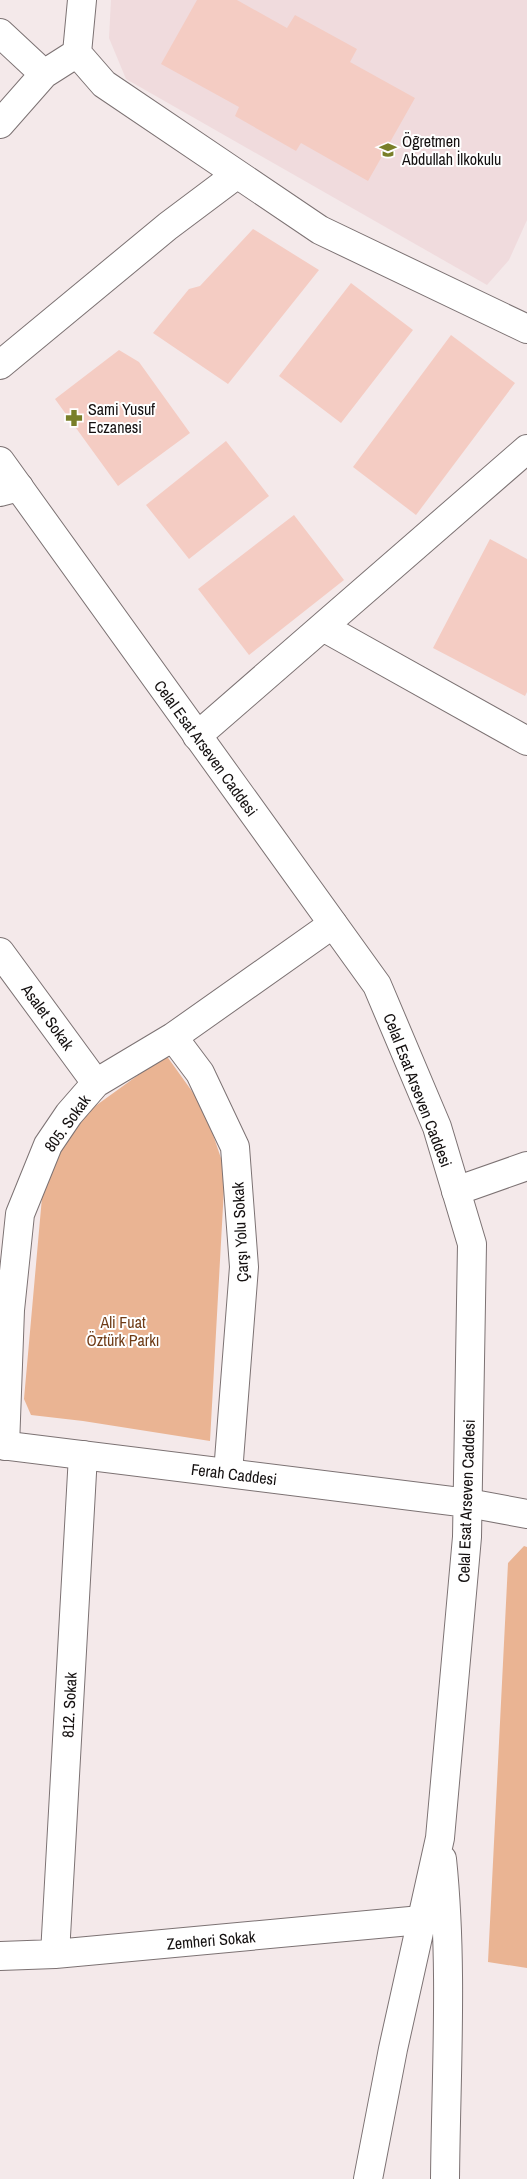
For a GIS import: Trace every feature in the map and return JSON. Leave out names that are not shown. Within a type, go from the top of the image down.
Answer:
[{"type":"street","points":[[82,0],[78,53],[104,84],[320,230],[525,319]]},
{"type":"street","points":[[0,33],[44,74]]},
{"type":"street","points":[[0,124],[44,74],[78,53]]},
{"type":"street","points":[[0,365],[168,226],[236,175]]},
{"type":"street","points":[[198,736],[527,450]]},
{"type":"street","name":"Celal Esat Arseven Caddesi","points":[[0,461],[9,490],[198,736],[377,985],[437,1127],[472,1244],[467,1537],[440,1838]]},
{"type":"street","points":[[323,627],[527,741]]},
{"type":"street","name":"805. Sokak","points":[[2,1445],[10,1310],[20,1214],[48,1145],[70,1114],[96,1083],[173,1037],[333,924]]},
{"type":"street","name":"Asalet Sokak","points":[[0,952],[96,1083]]},
{"type":"street","name":"Çarşı Yolu Sokak","points":[[173,1037],[200,1073],[235,1147],[244,1266],[228,1474]]},
{"type":"street","points":[[456,1191],[527,1166]]},
{"type":"street","name":"Ferah Caddesi","points":[[2,1445],[468,1503],[527,1514]]},
{"type":"street","name":"812. Sokak","points":[[55,1954],[83,1456]]},
{"type":"street","points":[[368,2179],[421,1920],[440,1838]]},
{"type":"street","points":[[440,1838],[446,1898],[447,1958],[445,2179]]},
{"type":"street","name":"Zemheri Sokak","points":[[0,1956],[55,1954],[421,1920]]},
{"type":"shaded area","name":"Öğretmen Abdullah İlkokulu","points":[[111,0],[527,0],[527,220],[509,260],[487,285],[126,79],[109,38]]},
{"type":"green space","name":"Ali Fuat Öztürk Parkı","points":[[166,1055],[204,1108],[225,1170],[210,1441],[83,1421],[31,1415],[24,1399],[43,1186],[59,1149],[87,1112]]},
{"type":"green space","points":[[524,1546],[527,1547],[527,1968],[488,1962],[508,1563]]},
{"type":"building","points":[[197,0],[237,0],[287,28],[295,15],[357,49],[350,62],[415,98],[368,181],[301,143],[296,151],[235,116],[239,107],[161,64]]},
{"type":"building","points":[[253,229],[319,270],[228,384],[153,333],[189,289],[200,286]]},
{"type":"building","points":[[351,283],[413,330],[341,423],[279,376]]},
{"type":"building","points":[[451,335],[515,383],[416,515],[353,467]]},
{"type":"building","points":[[119,350],[139,362],[190,433],[118,486],[55,399]]},
{"type":"building","points":[[226,441],[269,496],[189,559],[146,505]]},
{"type":"building","points":[[294,515],[344,580],[249,655],[198,589]]},
{"type":"building","points":[[490,539],[527,559],[527,692],[525,696],[433,648]]},
{"type":"place","name":"Öğretmen Abdullah İlkokulu","points":[[388,150]]},
{"type":"place","name":"Sami Yusuf Eczanesi","points":[[74,418]]}]
